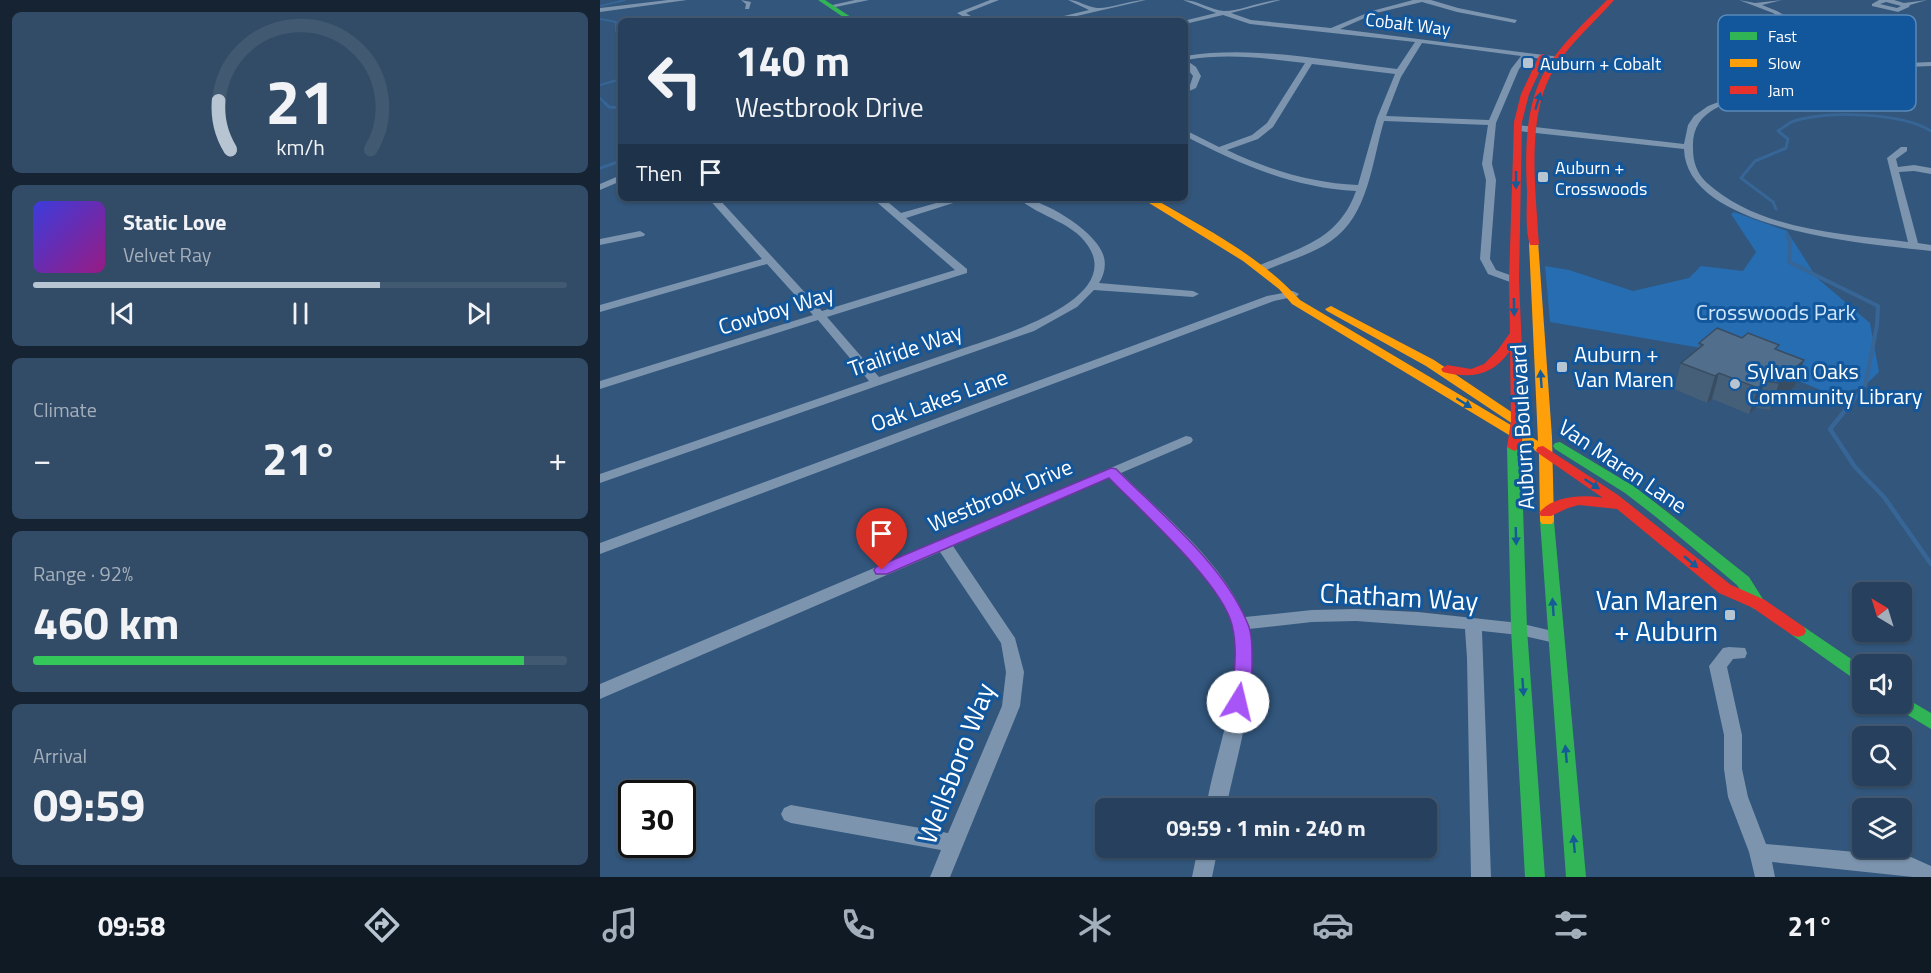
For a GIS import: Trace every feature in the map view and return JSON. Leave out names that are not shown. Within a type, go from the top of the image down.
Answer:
[{"type":"main road","name":"Auburn Boulevard","points":[[1534,877],[1519,629],[1513,457],[1518,421],[1514,280],[1518,125],[1525,94],[1542,57],[1597,0]]},
{"type":"main road","name":"Auburn Boulevard","points":[[1576,877],[1546,513],[1532,181],[1534,126],[1540,93],[1557,59],[1576,35],[1611,0]]},
{"type":"main road","points":[[826,3],[849,18]]},
{"type":"main road","name":"Van Maren Lane","points":[[1151,201],[1260,269],[1293,294],[1309,296],[1402,347],[1518,421],[1725,590],[1759,604],[1852,668]]},
{"type":"main road","name":"Van Maren Lane","points":[[1293,294],[1296,302],[1516,435],[1544,444],[1630,490],[1743,581],[1759,604]]},
{"type":"main road","points":[[1342,329],[1357,330],[1392,347],[1402,347]]},
{"type":"main road","points":[[1430,363],[1463,374],[1486,372],[1500,358],[1515,334]]},
{"type":"main road","points":[[1546,513],[1564,501],[1586,498],[1628,509]]},
{"type":"main road","points":[[1912,710],[1931,722]]},
{"type":"street","points":[[600,10],[684,0]]},
{"type":"street","points":[[744,0],[749,3],[747,8]]},
{"type":"street","points":[[826,3],[866,0]]},
{"type":"street","points":[[970,18],[960,13],[996,0]]},
{"type":"street","points":[[1071,0],[1096,10]]},
{"type":"street","points":[[1060,18],[1143,0]]},
{"type":"street","name":"Cobalt Way","points":[[1186,0],[1250,22],[1420,40],[1557,59]]},
{"type":"street","points":[[1188,21],[1278,0]]},
{"type":"street","points":[[1332,30],[1374,12],[1423,0],[1457,10],[1515,21]]},
{"type":"street","points":[[1742,0],[1779,15]]},
{"type":"street","points":[[1756,4],[1779,0]]},
{"type":"street","points":[[1906,4],[1907,6],[1898,10],[1874,5],[1885,0],[1906,4],[1924,0]]},
{"type":"street","points":[[1260,269],[1317,245],[1335,232],[1352,211],[1381,118],[1399,72],[1404,61],[1420,40]]},
{"type":"street","points":[[1188,60],[1229,53],[1399,72]]},
{"type":"street","points":[[1514,280],[1492,272],[1485,259],[1491,180],[1487,164],[1492,123],[1515,69],[1526,55]]},
{"type":"street","points":[[1218,150],[1248,140],[1275,123],[1301,71],[1311,61]]},
{"type":"street","points":[[1188,63],[1197,76],[1188,89]]},
{"type":"street","points":[[1916,64],[1931,64]]},
{"type":"street","points":[[1718,106],[1701,113],[1692,122],[1688,144],[1688,163],[1694,174],[1716,194],[1743,208],[1816,232],[1931,248]]},
{"type":"street","points":[[1381,118],[1492,123]]},
{"type":"street","points":[[1518,125],[1688,144]]},
{"type":"street","points":[[1188,135],[1257,168],[1296,180],[1342,188],[1361,188]]},
{"type":"street","points":[[1904,149],[1891,158],[1914,246]]},
{"type":"street","points":[[1894,170],[1914,168],[1931,171]]},
{"type":"street","points":[[600,187],[618,179]]},
{"type":"street","points":[[716,201],[821,317],[876,382]]},
{"type":"street","points":[[880,201],[899,217],[954,201]]},
{"type":"street","points":[[1028,201],[1084,236],[1093,245],[1100,265],[1092,286],[1193,294]]},
{"type":"street","name":"Cowboy Way","points":[[600,385],[963,271],[899,217]]},
{"type":"street","points":[[600,242],[640,234]]},
{"type":"street","points":[[600,309],[769,260]]},
{"type":"street","name":"Trailride Way","points":[[600,479],[1048,321],[1079,301],[1092,286]]},
{"type":"street","name":"Oak Lakes Lane","points":[[600,549],[1271,298],[1293,294]]},
{"type":"street","name":"Westbrook Drive","points":[[600,692],[1186,440]]},
{"type":"street","points":[[1111,472],[1215,579],[1240,624],[1244,655],[1243,681],[1218,798]]},
{"type":"street","name":"Wellsboro Way","points":[[940,877],[1011,706],[1015,672],[1009,642],[943,544]]},
{"type":"street","name":"Chatham Way","points":[[1240,624],[1312,616],[1356,615],[1418,618],[1519,629],[1555,637]]},
{"type":"street","points":[[1473,625],[1476,657],[1481,877]]},
{"type":"street","points":[[1739,653],[1729,653],[1718,666],[1732,735],[1733,769],[1738,797],[1759,852],[1765,877]]},
{"type":"street","points":[[791,814],[954,843]]},
{"type":"street","points":[[1759,852],[1911,866],[1931,876]]},
{"type":"street","points":[[1202,877],[1206,858]]},
{"type":"green space","name":"Crosswoods Park","points":[[1734,212],[1787,231],[1817,278],[1870,323],[1879,372],[1862,388],[1830,394],[1763,363],[1707,349],[1550,322],[1545,266],[1569,270],[1633,291],[1689,278],[1701,266],[1743,271],[1756,252],[1731,214]]},
{"type":"building","points":[[1717,328],[1742,338],[1748,333],[1779,345],[1775,349],[1804,360],[1779,383],[1765,381],[1758,388],[1719,373],[1715,376],[1681,363],[1703,345],[1699,343]]},
{"type":"waterway","points":[[600,6],[625,0]]},
{"type":"waterway","points":[[600,19],[616,22],[616,31],[618,31]]},
{"type":"waterway","points":[[600,85],[618,80]]},
{"type":"waterway","points":[[600,98],[609,107],[618,108]]},
{"type":"waterway","points":[[1776,209],[1773,202],[1741,178],[1755,161],[1786,148],[1788,139],[1778,131],[1792,122],[1825,115],[1864,115],[1902,120],[1931,131]]},
{"type":"waterway","points":[[600,168],[618,162]]},
{"type":"waterway","points":[[1787,235],[1790,242],[1789,262],[1878,306],[1877,325],[1865,386],[1851,403]]},
{"type":"waterway","points":[[1853,401],[1830,429],[1855,467],[1884,497],[1931,564]]},
{"type":"traffic: fast","points":[[821,0],[849,18]]},
{"type":"traffic: fast","points":[[1560,446],[1630,490],[1661,514],[1743,581],[1758,604]]},
{"type":"traffic: fast","points":[[1514,447],[1519,629],[1535,877]]},
{"type":"traffic: fast","points":[[1547,521],[1576,877]]},
{"type":"traffic: fast","points":[[1798,631],[1852,668]]},
{"type":"traffic: fast","points":[[1912,710],[1931,722]]},
{"type":"traffic: slow","points":[[1151,201],[1247,259],[1283,287],[1296,302],[1543,450]]},
{"type":"traffic: slow","points":[[1534,243],[1545,437],[1547,521]]},
{"type":"traffic: slow","points":[[1331,309],[1430,363],[1524,425]]},
{"type":"traffic: jam","points":[[1534,243],[1531,159],[1538,98],[1545,78],[1557,58],[1611,0]]},
{"type":"traffic: jam","points":[[1514,447],[1518,421],[1514,280],[1518,122],[1525,94],[1543,56]]},
{"type":"traffic: jam","points":[[1447,369],[1471,372],[1488,367],[1502,354],[1515,334]]},
{"type":"traffic: jam","points":[[1543,450],[1613,498],[1725,589],[1759,604],[1798,631]]},
{"type":"traffic: jam","points":[[1546,513],[1563,504],[1587,500],[1614,505]]},
{"type":"place","name":"Auburn + Cobalt","points":[[1528,63]]},
{"type":"place","name":"Auburn + Crosswoods","points":[[1543,177]]},
{"type":"place","name":"Auburn + Van Maren","points":[[1562,367]]},
{"type":"place","name":"Sylvan Oaks Community Library","points":[[1735,384]]},
{"type":"place","name":"Van Maren + Auburn","points":[[1730,615]]},
{"type":"route","points":[[882,570],[1111,472],[1222,588],[1240,624],[1244,655],[1243,681],[1238,702]]}]
